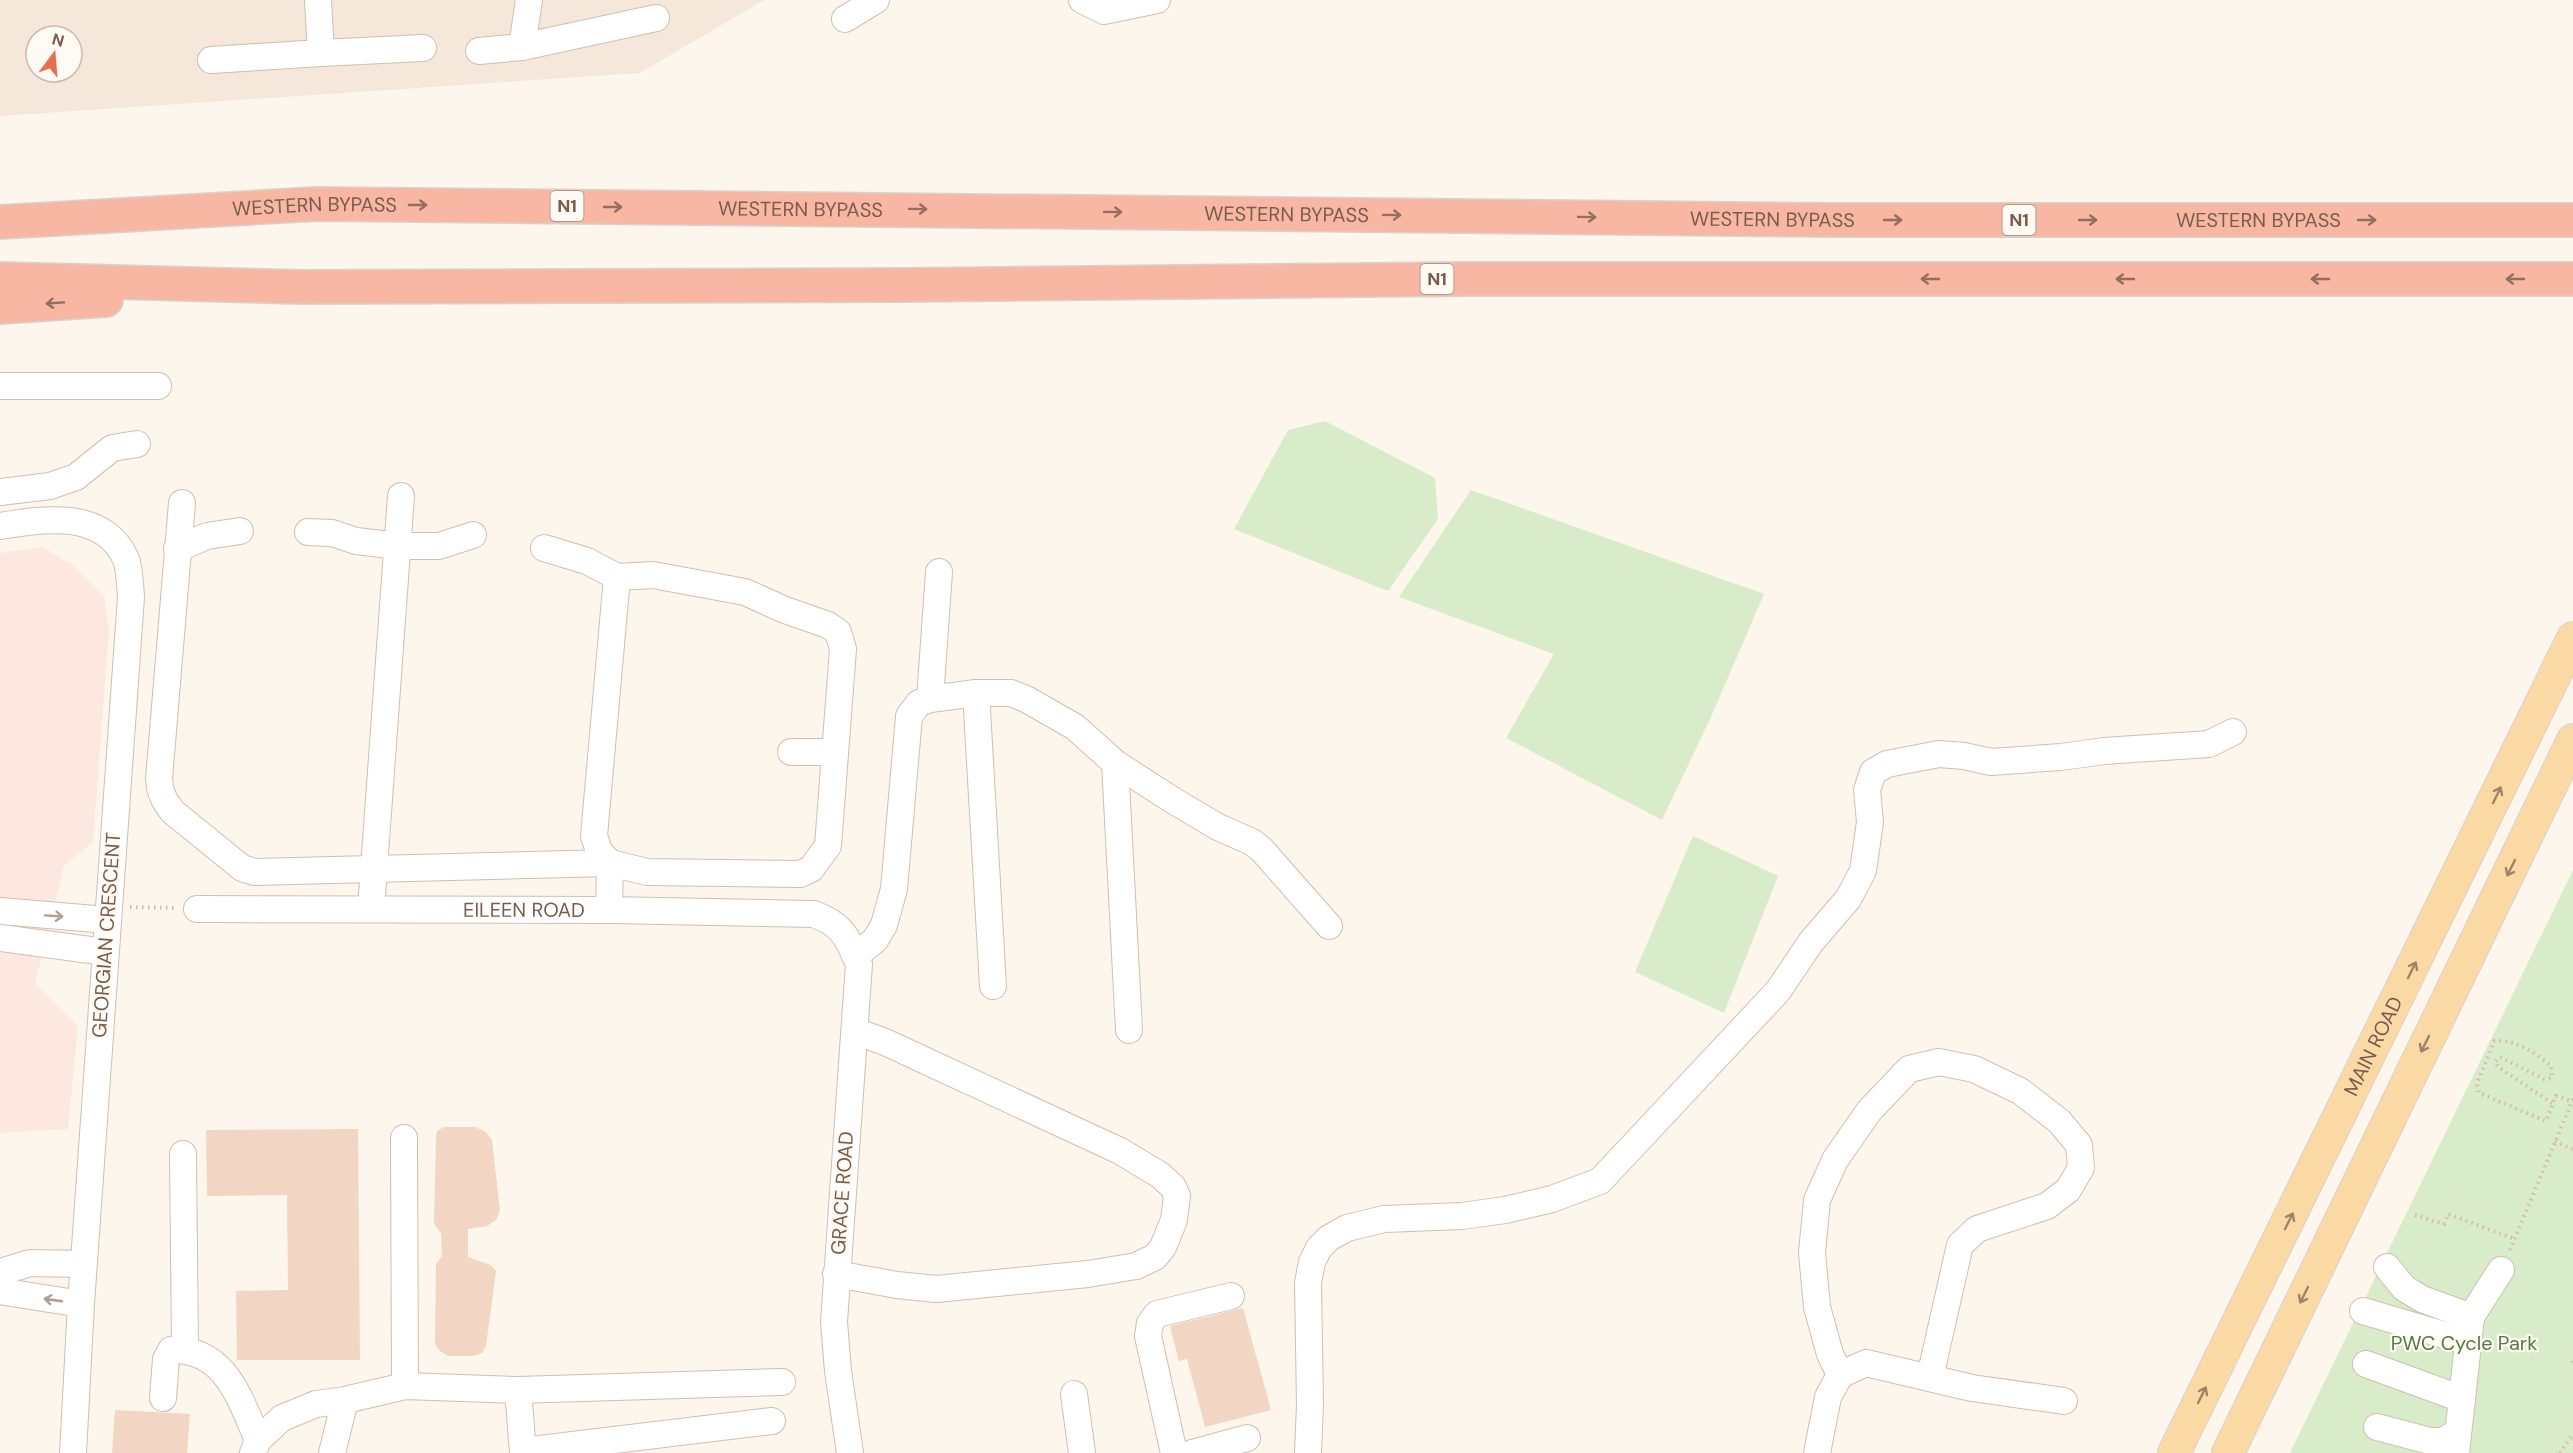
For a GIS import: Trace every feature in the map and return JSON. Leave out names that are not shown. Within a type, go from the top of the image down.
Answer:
[{"type":"highway","points":[[0,204],[317,204]]},
{"type":"highway","name":"WESTERN BYPASS","points":[[0,222],[317,204],[1835,220],[2573,220]]},
{"type":"highway","name":"N1","points":[[0,279],[302,286],[908,285],[1466,279],[2573,279]]},
{"type":"highway","points":[[0,307],[302,286]]},
{"type":"main road","name":"MAIN ROAD","points":[[2174,1451],[2573,638]]},
{"type":"main road","points":[[2229,1453],[2573,740]]},
{"type":"street","points":[[318,0],[321,53]]},
{"type":"street","points":[[522,48],[530,0]]},
{"type":"street","points":[[845,19],[876,0]]},
{"type":"street","points":[[1082,0],[1104,11],[1157,0]]},
{"type":"street","points":[[479,51],[522,48],[656,18]]},
{"type":"street","points":[[211,60],[423,48]]},
{"type":"street","points":[[0,386],[158,386]]},
{"type":"street","points":[[0,492],[50,486],[76,477],[112,448],[136,444]]},
{"type":"street","points":[[371,909],[401,496]]},
{"type":"street","points":[[182,503],[159,779],[164,801],[235,864],[255,872],[610,863],[647,872],[800,874],[811,869],[828,846],[843,649],[838,632],[828,625],[785,610],[745,592],[653,575],[617,577],[587,561],[544,548]]},
{"type":"street","name":"GEORGIAN CRESCENT","points":[[0,526],[47,519],[70,521],[111,537],[127,561],[131,597],[83,1264],[73,1453]]},
{"type":"street","points":[[177,549],[207,536],[240,531]]},
{"type":"street","points":[[308,532],[332,533],[356,541],[399,546],[439,546],[473,535]]},
{"type":"street","points":[[930,699],[939,572]]},
{"type":"street","points":[[609,910],[610,863],[599,851],[594,836],[617,577]]},
{"type":"street","points":[[976,693],[993,986]]},
{"type":"street","points":[[850,945],[875,940],[884,925],[894,889],[907,724],[914,709],[920,703],[930,699],[976,693],[1011,693],[1026,699],[1075,728],[1115,763],[1218,827],[1233,832],[1257,846],[1329,926]]},
{"type":"street","points":[[1308,1453],[1310,1405],[1308,1283],[1312,1262],[1319,1248],[1329,1238],[1347,1228],[1384,1219],[1462,1216],[1505,1210],[1552,1200],[1600,1181],[1778,992],[1811,942],[1848,899],[1863,871],[1870,822],[1867,790],[1873,772],[1887,764],[1939,754],[1964,756],[1991,762],[2061,757],[2104,751],[2209,744],[2233,732]]},
{"type":"street","points":[[791,752],[834,752]]},
{"type":"street","points":[[1115,763],[1130,1030]]},
{"type":"street","name":"EILEEN ROAD","points":[[197,909],[609,910],[814,914],[838,925],[850,945]]},
{"type":"street","points":[[0,911],[108,913]]},
{"type":"street","points":[[0,938],[105,952]]},
{"type":"street","name":"GRACE ROAD","points":[[850,945],[859,964],[834,1322],[838,1371],[850,1453]]},
{"type":"street","points":[[836,1274],[897,1286],[936,1289],[1088,1274],[1136,1266],[1155,1257],[1163,1247],[1174,1220],[1177,1196],[1173,1187],[1161,1175],[1120,1151],[885,1042],[855,1031]]},
{"type":"street","points":[[1840,1375],[1830,1354],[1817,1307],[1812,1253],[1817,1200],[1835,1160],[1869,1111],[1909,1069],[1939,1062],[1974,1069],[2020,1091],[2059,1121],[2079,1145],[2081,1168],[2068,1190],[2047,1206],[1977,1229],[1960,1245],[1930,1377]]},
{"type":"street","points":[[405,1138],[405,1386]]},
{"type":"street","points":[[183,1154],[185,1349]]},
{"type":"street","points":[[0,1272],[30,1263],[83,1264]]},
{"type":"street","points":[[2387,1268],[2404,1288],[2470,1330]]},
{"type":"street","points":[[2377,1427],[2430,1441],[2457,1443],[2470,1330],[2501,1270]]},
{"type":"street","points":[[0,1291],[81,1304]]},
{"type":"street","points":[[1174,1453],[1148,1336],[1150,1323],[1158,1314],[1231,1296]]},
{"type":"street","points":[[2363,1311],[2470,1330]]},
{"type":"street","points":[[163,1398],[166,1359],[171,1350],[185,1349],[214,1363],[227,1374],[236,1388],[256,1447],[282,1418],[316,1404],[345,1400],[405,1386],[518,1390],[782,1382]]},
{"type":"street","points":[[1817,1453],[1828,1397],[1840,1375],[1866,1363],[1972,1388],[2064,1401]]},
{"type":"street","points":[[2366,1364],[2462,1400]]},
{"type":"street","points":[[518,1390],[523,1452],[772,1421]]},
{"type":"street","points":[[1074,1394],[1082,1453]]},
{"type":"street","points":[[332,1453],[345,1400]]},
{"type":"street","points":[[1310,1405],[1328,1453]]},
{"type":"street","points":[[1192,1453],[1247,1438]]},
{"type":"path","points":[[108,913],[197,909]]},
{"type":"path","points":[[2501,1270],[2573,1101],[2556,1096],[2546,1121],[2479,1093],[2477,1084],[2494,1041],[2503,1040],[2518,1045],[2537,1054],[2552,1066],[2552,1078],[2544,1079],[2500,1057],[2495,1062],[2498,1067],[2552,1103]]},
{"type":"path","points":[[2555,1141],[2573,1150]]},
{"type":"path","points":[[2415,1215],[2444,1224],[2448,1214],[2515,1239]]},
{"type":"path","points":[[2560,1453],[2573,1434]]},
{"type":"shaded area","points":[[0,0],[764,0],[640,73],[0,116]]},
{"type":"shaded area","points":[[43,547],[74,566],[104,596],[109,630],[93,842],[64,866],[35,983],[78,1027],[68,1129],[0,1133],[0,553]]},
{"type":"green space","points":[[1325,421],[1435,478],[1438,519],[1388,591],[1234,529],[1288,430]]},
{"type":"green space","points":[[1471,490],[1764,594],[1711,717],[1662,820],[1506,738],[1554,654],[1399,597]]},
{"type":"green space","points":[[1693,836],[1778,876],[1724,1013],[1635,972]]},
{"type":"green space","name":"PWC Cycle Park","points":[[2573,870],[2573,1453],[2290,1453]]},
{"type":"building","points":[[444,1127],[475,1127],[486,1132],[492,1140],[500,1211],[496,1220],[487,1226],[468,1229],[468,1257],[491,1265],[496,1271],[486,1346],[482,1353],[473,1356],[448,1356],[435,1344],[436,1264],[442,1256],[441,1233],[434,1224],[436,1139],[437,1131]]},
{"type":"building","points":[[358,1129],[360,1360],[237,1360],[236,1291],[288,1290],[287,1195],[207,1196],[206,1130]]},
{"type":"building","points":[[1243,1308],[1271,1410],[1205,1427],[1187,1359],[1179,1361],[1170,1326]]},
{"type":"building","points":[[115,1410],[190,1414],[187,1453],[112,1453]]}]
